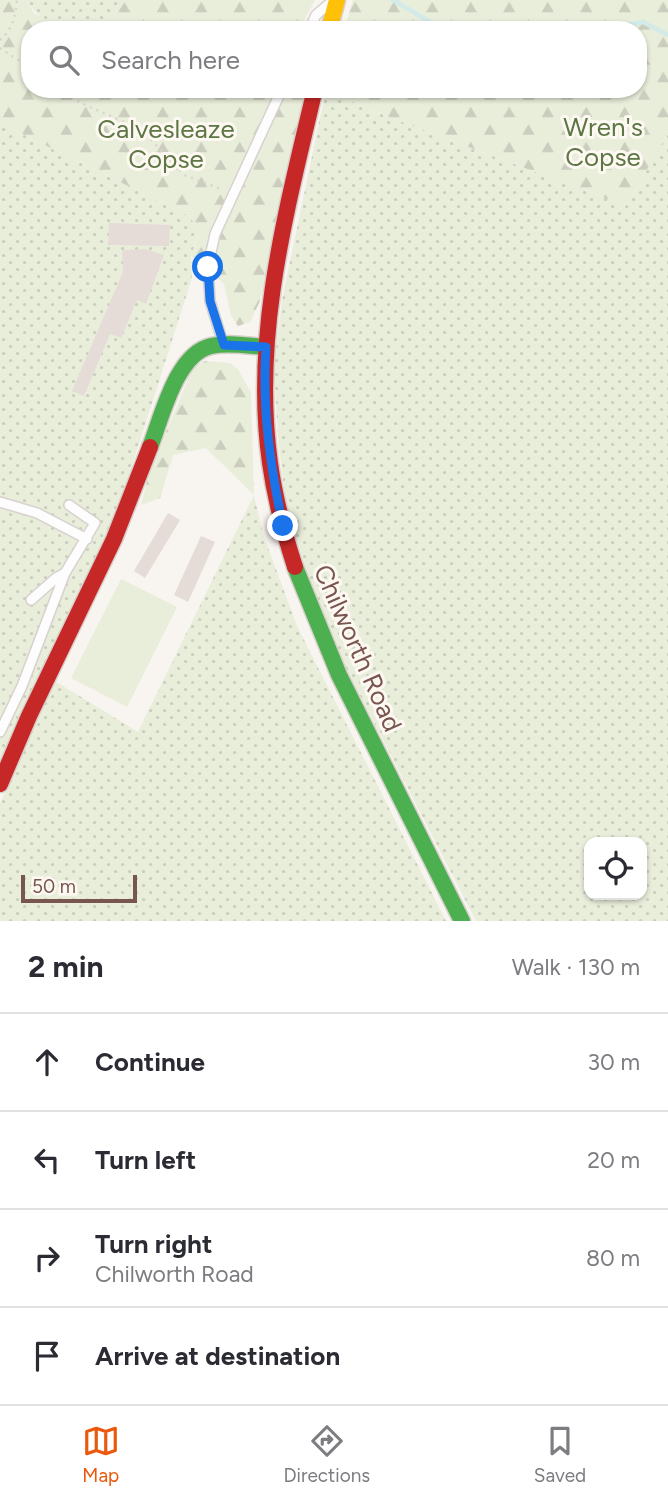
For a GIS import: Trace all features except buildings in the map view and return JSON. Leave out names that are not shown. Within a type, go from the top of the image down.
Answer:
[{"type":"main road","points":[[331,21],[335,0]]},
{"type":"main road","name":"Chilworth Road","points":[[314,98],[269,310],[266,410],[271,466],[283,526],[303,589],[351,701],[462,921]]},
{"type":"main road","points":[[0,784],[29,716],[114,540],[177,377],[193,354],[204,348],[224,345],[266,347]]},
{"type":"lane","points":[[313,21],[316,15],[335,0]]},
{"type":"lane","points":[[224,345],[210,301],[208,267],[215,234],[278,98]]},
{"type":"lane","points":[[0,502],[37,513],[87,539]]},
{"type":"lane","points":[[0,732],[22,686],[65,573],[95,523],[69,505]]},
{"type":"lane","points":[[31,600],[65,573]]},
{"type":"path","points":[[0,40],[15,21],[17,0]]},
{"type":"path","points":[[0,48],[21,62]]},
{"type":"path","points":[[73,98],[142,130],[184,175],[234,194]]},
{"type":"green space","name":"Calvesleaze Copse","points":[[0,0],[27,0],[34,13],[49,21],[21,21],[21,98],[307,98],[260,301],[250,322],[238,326],[231,316],[224,284],[191,256],[200,231],[189,216],[0,123]]},
{"type":"green space","points":[[27,0],[126,0],[111,21],[47,21]]},
{"type":"green space","points":[[126,0],[315,0],[304,21],[111,21]]},
{"type":"green space","name":"Wren's Copse","points":[[353,0],[668,0],[668,133],[626,206],[360,106],[347,98],[647,98],[647,21],[347,21]]},
{"type":"green space","points":[[324,98],[347,98],[360,106],[626,206],[668,133],[668,921],[476,921],[327,631],[287,514],[278,437],[274,366],[282,300]]},
{"type":"green space","points":[[0,123],[189,216],[200,231],[191,256],[192,278],[107,544],[0,765]]},
{"type":"green space","points":[[205,361],[230,363],[238,369],[251,393],[254,495],[206,448],[173,455],[160,498],[141,505],[149,473],[193,367]]},
{"type":"green space","points":[[254,495],[263,534],[297,626],[446,921],[0,921],[0,803],[55,681],[138,732]]},
{"type":"green space","points":[[121,579],[177,607],[127,707],[71,678]]},
{"type":"waterway","points":[[393,0],[429,21]]},
{"type":"waterway","points":[[647,24],[668,35]]},
{"type":"traffic: fast","points":[[150,447],[179,374],[199,351],[225,344],[266,347]]},
{"type":"traffic: fast","points":[[295,567],[339,675],[462,921]]},
{"type":"traffic: slow","points":[[331,21],[337,0]]},
{"type":"traffic: jam","points":[[295,567],[274,490],[266,416],[265,368],[283,228],[313,98]]},
{"type":"traffic: jam","points":[[0,784],[29,716],[114,539],[150,447]]},
{"type":"route","points":[[208,267],[210,301],[224,345],[266,347],[267,435],[283,526]]}]
